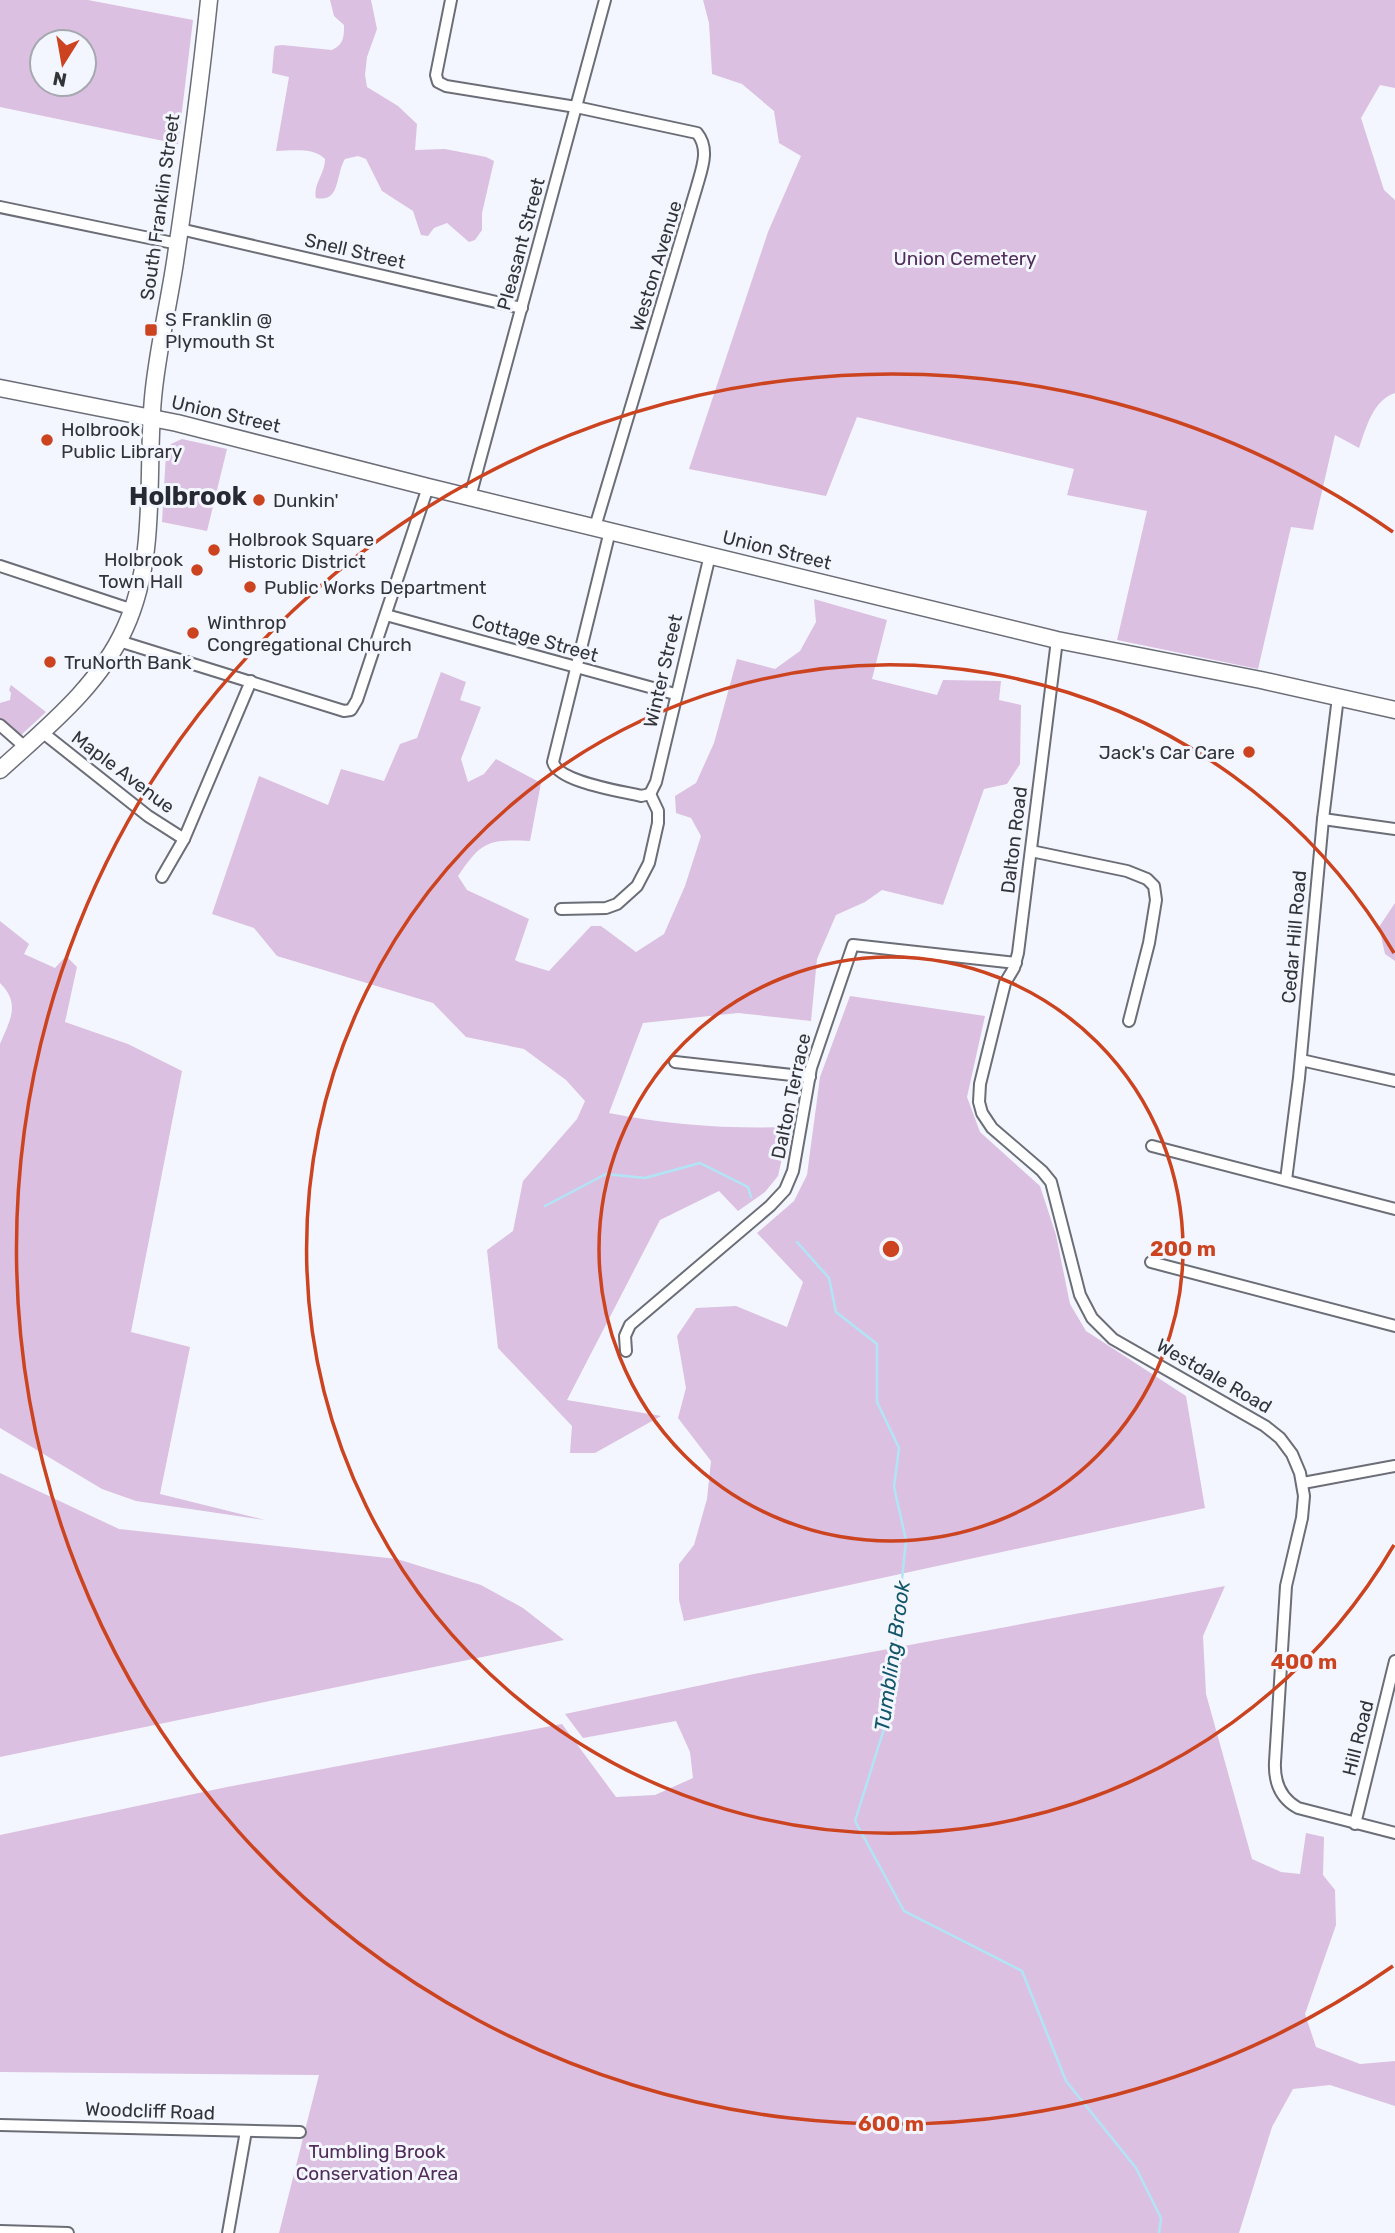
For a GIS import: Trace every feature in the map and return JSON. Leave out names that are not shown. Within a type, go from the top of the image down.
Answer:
[{"type":"main road","name":"South Franklin Street","points":[[0,770],[92,680],[119,641],[133,610],[145,561],[148,533],[152,419],[157,365],[179,237],[209,0]]},
{"type":"main road","name":"Union Street","points":[[0,388],[265,445],[1057,640],[1395,710]]},
{"type":"street","points":[[451,0],[437,63],[438,82],[446,86],[576,107]]},
{"type":"street","name":"Pleasant Street","points":[[470,497],[605,0]]},
{"type":"street","name":"Weston Avenue","points":[[576,107],[697,133],[704,141],[705,155],[602,529]]},
{"type":"street","name":"Snell Street","points":[[0,207],[179,237],[522,308]]},
{"type":"street","points":[[119,641],[351,710],[357,700],[428,487]]},
{"type":"street","points":[[561,909],[606,908],[617,904],[644,876],[658,823],[658,811],[650,794],[641,796],[582,781],[561,774],[554,767],[555,751],[576,668],[602,529]]},
{"type":"street","name":"Winter Street","points":[[650,794],[656,782],[710,555]]},
{"type":"street","points":[[0,566],[133,610]]},
{"type":"street","name":"Cottage Street","points":[[386,615],[675,694]]},
{"type":"street","name":"Dalton Road","points":[[990,1041],[1006,983],[1016,963],[1057,640]]},
{"type":"street","name":"Maple Avenue","points":[[162,877],[184,839],[251,681]]},
{"type":"street","name":"Cedar Hill Road","points":[[1286,1180],[1338,697]]},
{"type":"street","points":[[0,725],[25,747]]},
{"type":"street","name":"Maple Avenue","points":[[41,732],[148,816],[184,839]]},
{"type":"street","points":[[1323,819],[1395,829]]},
{"type":"street","points":[[1031,851],[1127,872],[1147,879],[1154,886],[1156,900],[1149,943],[1129,1021]]},
{"type":"street","name":"Dalton Terrace","points":[[626,1351],[625,1336],[630,1325],[770,1206],[785,1190],[796,1164],[810,1077],[821,1035],[853,945],[1016,963]]},
{"type":"street","name":"Westdale Road","points":[[990,1041],[979,1090],[982,1114],[992,1128],[1051,1182],[1077,1286],[1092,1318],[1106,1333],[1121,1343],[1273,1431],[1292,1454],[1303,1483],[1303,1513],[1286,1586],[1275,1777],[1282,1794],[1293,1806],[1313,1814],[1395,1833]]},
{"type":"street","points":[[1301,1060],[1395,1081]]},
{"type":"street","points":[[675,1062],[810,1077]]},
{"type":"street","points":[[1152,1146],[1395,1209]]},
{"type":"street","points":[[1150,1262],[1395,1326]]},
{"type":"street","points":[[1303,1483],[1395,1466]]},
{"type":"street","name":"Hill Road","points":[[1355,1824],[1395,1661]]},
{"type":"street","name":"Woodcliff Road","points":[[0,2125],[300,2133]]},
{"type":"street","points":[[228,2233],[246,2131]]},
{"type":"street","points":[[0,2231],[68,2233]]},
{"type":"green space","points":[[0,0],[88,0],[193,20],[178,144],[0,107]]},
{"type":"green space","points":[[330,0],[371,0],[377,29],[367,57],[367,87],[398,106],[417,124],[415,150],[445,149],[494,161],[482,213],[482,230],[475,240],[469,242],[447,223],[434,228],[428,236],[421,235],[413,211],[382,191],[366,159],[358,156],[345,159],[334,192],[324,198],[316,198],[316,188],[325,159],[308,151],[276,151],[289,77],[272,73],[275,46],[332,50],[339,45],[344,25],[334,16]]},
{"type":"green space","name":"Union Cemetery","points":[[703,0],[1395,0],[1395,88],[1380,85],[1361,118],[1384,190],[1395,200],[1395,393],[1376,408],[1359,448],[1335,435],[1313,530],[1291,527],[1258,669],[1117,640],[1147,511],[1067,495],[1074,469],[857,417],[826,496],[689,469],[768,232],[801,156],[779,143],[774,111],[742,84],[712,74],[709,23]]},
{"type":"green space","points":[[182,439],[227,449],[207,531],[162,522],[166,453],[171,444]]},
{"type":"green space","points":[[814,599],[887,620],[872,679],[937,695],[943,680],[1001,681],[999,700],[1021,705],[1020,764],[1007,784],[984,789],[943,905],[882,890],[865,902],[836,915],[817,959],[811,1021],[738,1013],[643,1023],[609,1113],[699,1125],[789,1127],[778,1176],[765,1192],[738,1211],[719,1191],[660,1220],[567,1400],[661,1416],[595,1453],[570,1453],[572,1426],[498,1348],[487,1250],[513,1231],[523,1181],[577,1119],[585,1101],[566,1080],[524,1049],[466,1037],[433,1003],[277,956],[254,928],[212,914],[259,776],[328,805],[341,769],[384,781],[400,744],[417,738],[441,672],[466,682],[460,700],[481,707],[461,759],[468,782],[484,774],[496,759],[541,783],[530,841],[504,841],[487,845],[473,855],[458,876],[467,890],[529,919],[515,960],[549,971],[591,926],[601,926],[636,952],[664,934],[685,886],[701,836],[691,818],[676,813],[675,796],[696,783],[714,743],[737,659],[775,669],[800,651],[816,622]]},
{"type":"green space","points":[[11,685],[46,712],[20,736],[0,718],[0,703],[10,700]]},
{"type":"green space","points":[[1395,903],[1395,961],[1385,954],[1379,927]]},
{"type":"green space","points":[[0,921],[29,944],[24,954],[55,968],[66,956],[77,967],[65,1022],[128,1044],[182,1071],[131,1332],[190,1347],[160,1494],[265,1520],[136,1501],[102,1489],[0,1428],[0,1044],[10,1020],[12,1005],[0,983]]},
{"type":"green space","points":[[850,996],[985,1016],[967,1097],[980,1132],[1040,1186],[1056,1235],[1070,1304],[1086,1331],[1186,1396],[1205,1508],[684,1621],[679,1600],[679,1564],[694,1545],[707,1499],[711,1461],[678,1418],[686,1388],[677,1336],[696,1308],[736,1306],[787,1327],[803,1282],[757,1233],[794,1201],[807,1175],[820,1077]]},
{"type":"green space","points":[[0,1473],[119,1529],[397,1559],[481,1585],[523,1608],[564,1640],[0,1757]]},
{"type":"green space","name":"Tumbling Brook Conservation Area","points":[[1225,1586],[1203,1636],[1206,1694],[1252,1859],[1281,1872],[1300,1874],[1306,1833],[1324,1837],[1323,1875],[1335,1890],[1336,1925],[1305,2014],[1316,2047],[1360,2064],[1395,2061],[1395,2106],[1330,2085],[1293,2089],[1272,2127],[1239,2233],[279,2233],[319,2075],[0,2072],[0,1835],[227,1787],[562,1724],[616,1797],[655,1795],[693,1778],[690,1752],[676,1721],[583,1738],[565,1714],[754,1674]]},
{"type":"waterway","name":"Tumbling Brook","points":[[545,1206],[606,1174],[645,1178],[700,1163],[748,1187],[751,1197]]},
{"type":"waterway","name":"Tumbling Brook","points":[[797,1242],[829,1278],[836,1312],[877,1344],[877,1402],[899,1448],[894,1487],[906,1540],[888,1716],[855,1821],[904,1911],[1022,1971],[1066,2081],[1136,2168],[1161,2218],[1159,2233]]},
{"type":"place","name":"S Franklin @ Plymouth St","points":[[151,330]]},
{"type":"place","name":"Holbrook Public Library","points":[[47,440]]},
{"type":"place","name":"Dunkin'","points":[[259,500]]},
{"type":"place","name":"Holbrook Square Historic District","points":[[214,550]]},
{"type":"place","name":"Holbrook Town Hall","points":[[197,570]]},
{"type":"place","name":"Public Works Department","points":[[250,587]]},
{"type":"place","name":"Winthrop Congregational Church","points":[[193,633]]},
{"type":"place","name":"TruNorth Bank","points":[[50,662]]},
{"type":"place","name":"Jack's Car Care","points":[[1249,752]]},
{"type":"district","name":"Holbrook","points":[[188,496]]}]
